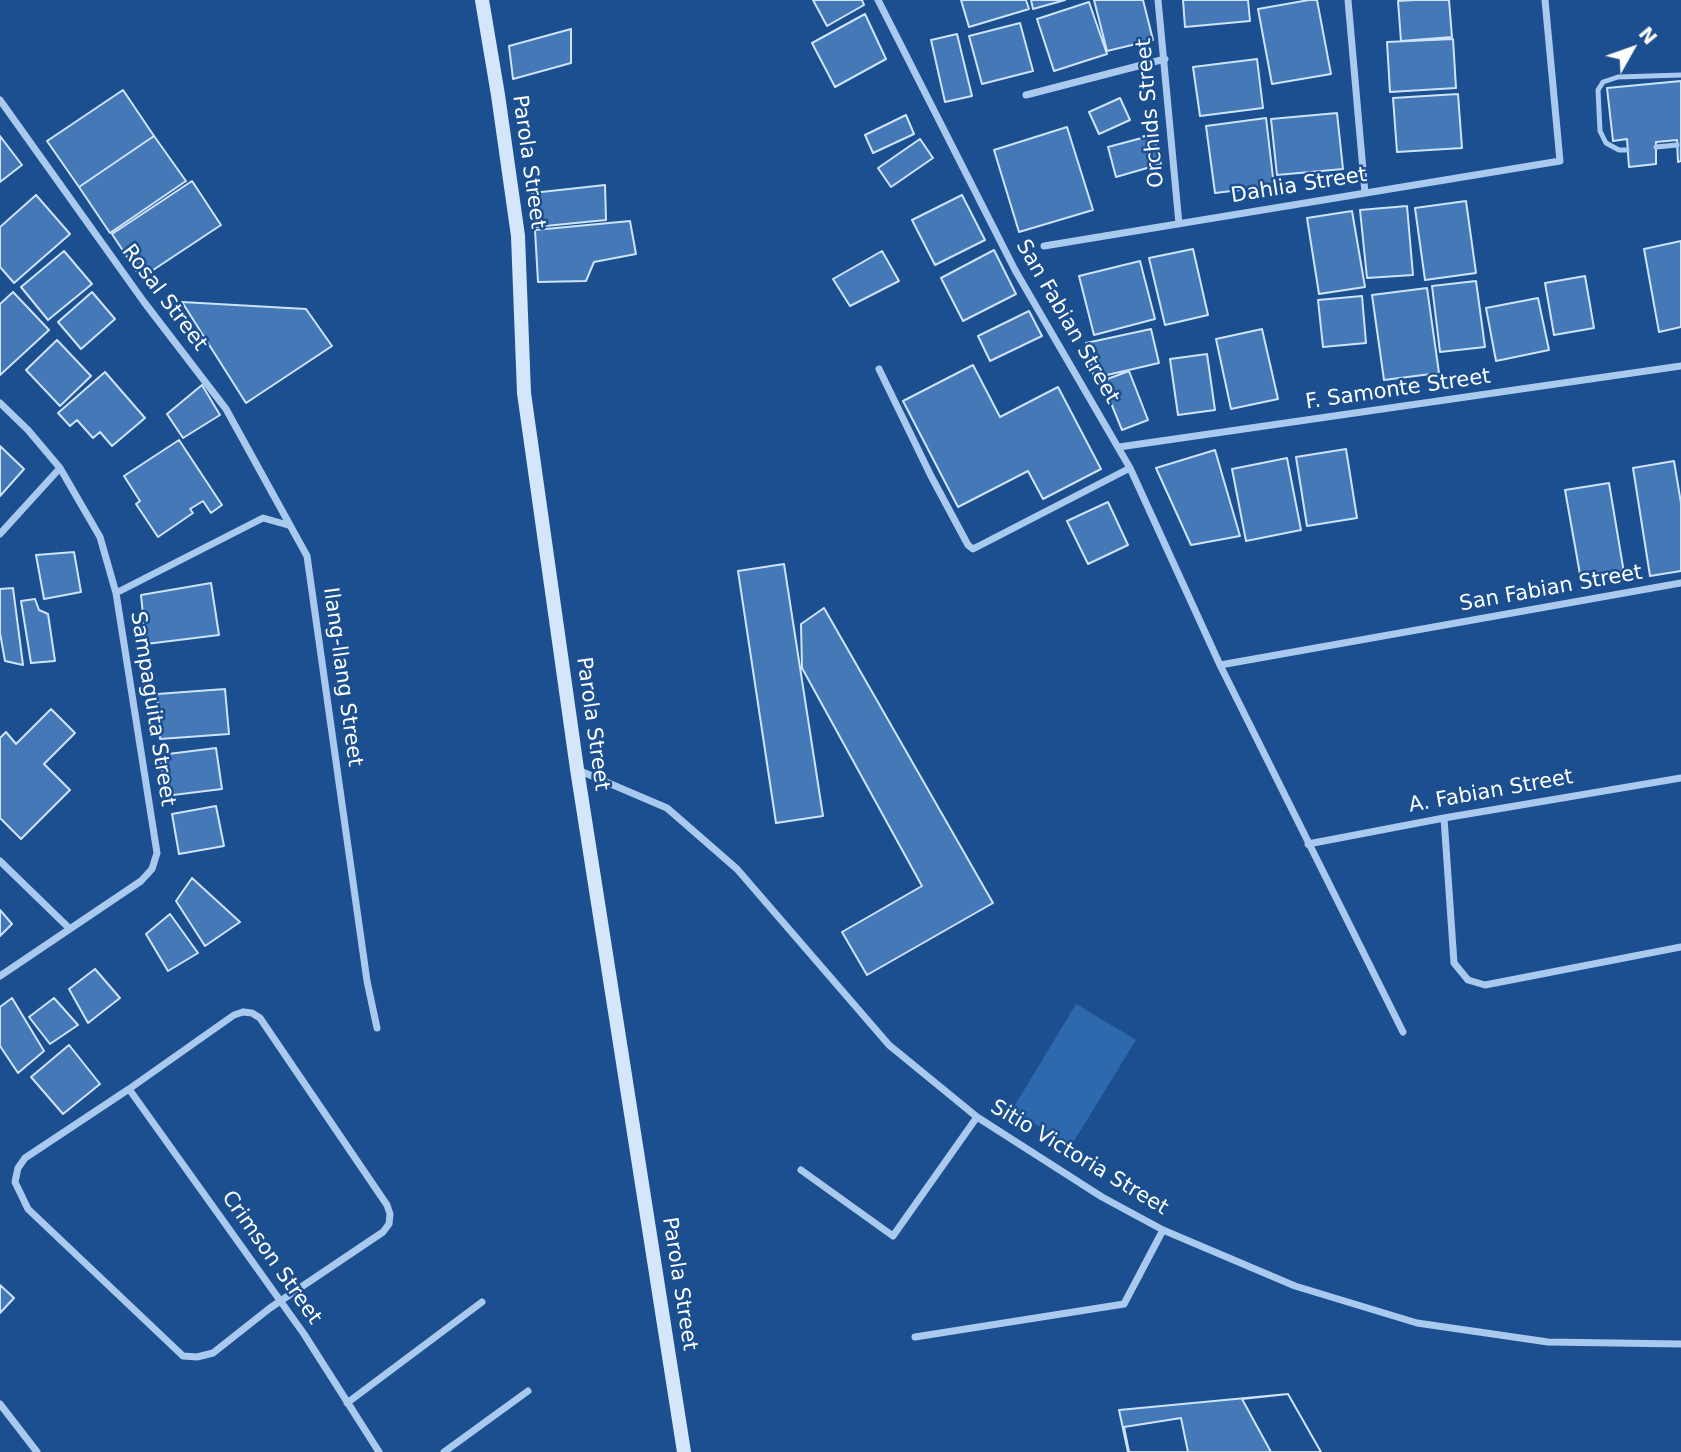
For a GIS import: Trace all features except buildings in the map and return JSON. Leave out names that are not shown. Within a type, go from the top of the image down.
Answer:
[{"type":"street","name":"Parola Street","points":[[482,0],[518,236],[524,393],[577,769],[684,1452]]},
{"type":"street","name":"San Fabian Street","points":[[878,0],[1015,270],[1130,468],[1220,665],[1404,1032]]},
{"type":"street","name":"Orchids Street","points":[[1158,0],[1179,224]]},
{"type":"street","points":[[1348,0],[1365,193]]},
{"type":"street","name":"Dahlia Street","points":[[1044,246],[1560,160],[1545,0]]},
{"type":"street","points":[[1026,94],[1165,59]]},
{"type":"street","name":"Rosal Street","points":[[0,100],[144,302],[226,409],[288,525]]},
{"type":"street","name":"F. Samonte Street","points":[[1119,447],[1681,366]]},
{"type":"street","points":[[879,369],[931,476],[968,545],[973,549],[1130,468]]},
{"type":"street","name":"Sampaguita Street","points":[[0,402],[60,468],[100,537],[116,593],[157,853],[152,869],[141,881],[0,976]]},
{"type":"street","points":[[0,534],[60,468]]},
{"type":"street","points":[[116,593],[262,518],[288,525]]},
{"type":"street","name":"Ilang-llang Street","points":[[288,525],[307,556],[367,981],[377,1028]]},
{"type":"street","name":"San Fabian Street","points":[[1220,665],[1681,583]]},
{"type":"street","name":"Sitio Victoria Street","points":[[577,769],[667,808],[737,869],[889,1045],[977,1117],[1102,1197],[1163,1230],[1295,1286],[1417,1323],[1548,1342],[1681,1344]]},
{"type":"street","name":"A. Fabian Street","points":[[1308,844],[1681,778]]},
{"type":"street","points":[[1444,818],[1454,963],[1468,981],[1485,985],[1681,947]]},
{"type":"street","points":[[0,861],[69,928]]},
{"type":"street","points":[[252,1013],[260,1018],[387,1205],[389,1224],[383,1232],[281,1301],[213,1353],[197,1357],[183,1356],[28,1209],[15,1182],[18,1168],[25,1158],[129,1089],[234,1015],[252,1013]]},
{"type":"street","name":"Crimson Street","points":[[129,1089],[304,1334],[379,1452]]},
{"type":"street","points":[[801,1170],[893,1236],[977,1117]]},
{"type":"street","points":[[915,1337],[1124,1304],[1163,1230]]},
{"type":"street","points":[[347,1403],[482,1302]]},
{"type":"street","points":[[444,1452],[528,1391]]},
{"type":"street","points":[[0,1404],[37,1452]]},
{"type":"lane","points":[[1628,150],[1619,150],[1606,143],[1601,131],[1598,90],[1603,82],[1618,77],[1681,75]]},
{"type":"lane","points":[[1656,146],[1677,145]]},
{"type":"shaded area","points":[[1076,1004],[1136,1040],[1071,1146],[1012,1110]]}]
